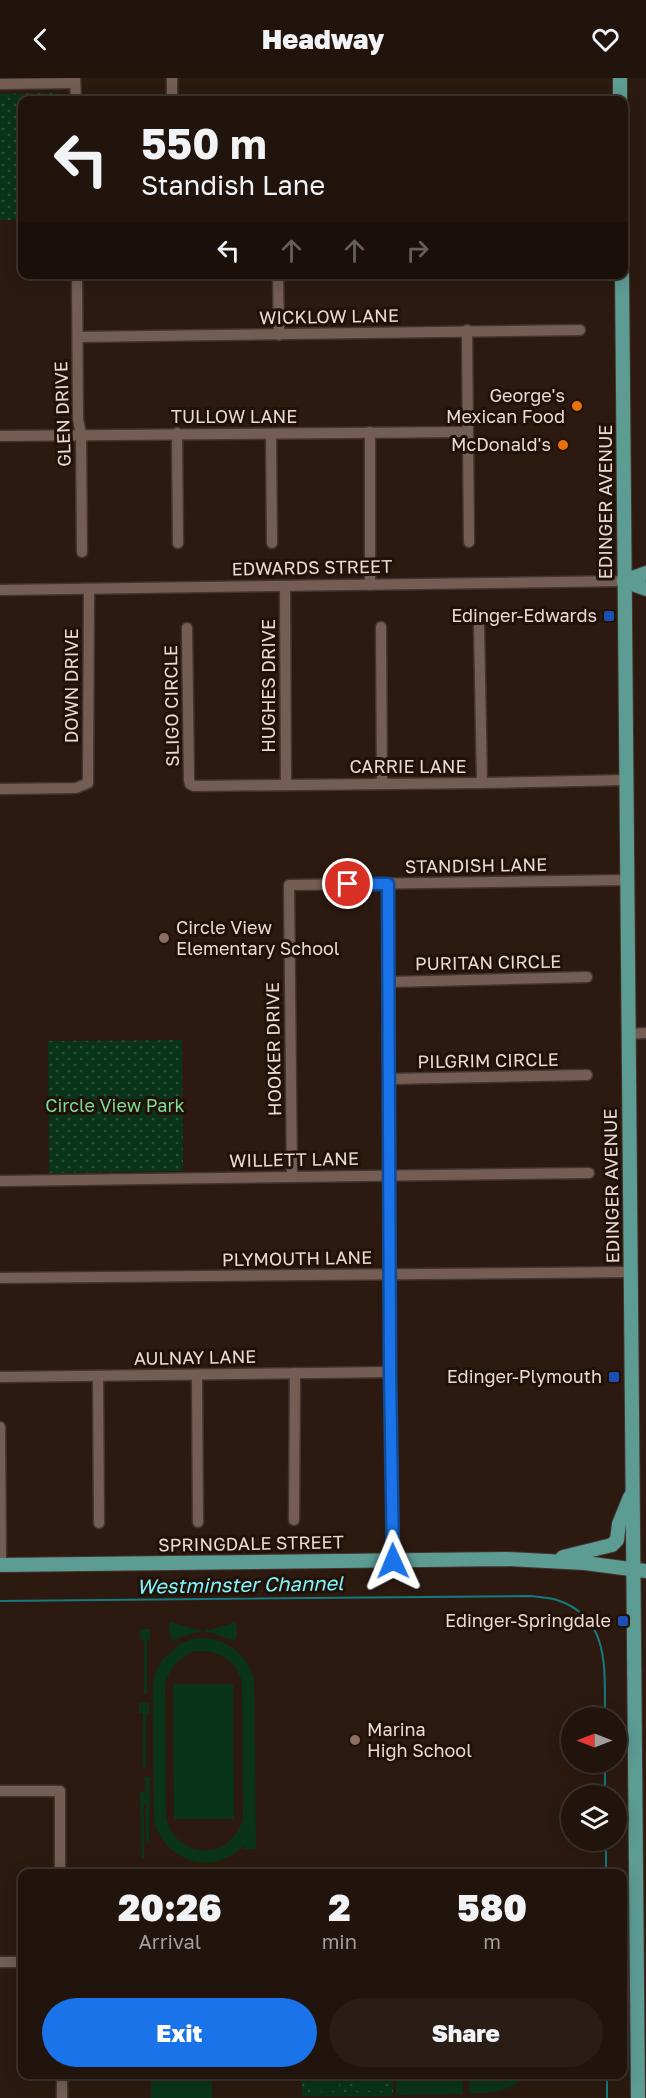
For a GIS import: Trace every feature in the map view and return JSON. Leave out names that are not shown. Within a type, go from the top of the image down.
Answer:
[{"type":"main road","points":[[620,78],[620,96]]},
{"type":"main road","name":"EDINGER AVENUE","points":[[622,279],[633,1489],[640,1570],[641,2093]]},
{"type":"main road","name":"EDWARDS STREET","points":[[624,581],[646,573]]},
{"type":"main road","name":"EDWARDS STREET","points":[[624,581],[646,589]]},
{"type":"main road","points":[[547,1561],[612,1545],[617,1540],[619,1524],[633,1489]]},
{"type":"main road","name":"SPRINGDALE STREET","points":[[0,1565],[547,1561],[640,1570]]},
{"type":"street","points":[[172,78],[172,96]]},
{"type":"street","points":[[0,84],[75,80],[76,96]]},
{"type":"street","name":"GLEN DRIVE","points":[[77,279],[81,552]]},
{"type":"street","points":[[278,279],[279,335]]},
{"type":"street","points":[[467,330],[468,543]]},
{"type":"street","name":"WICKLOW LANE","points":[[78,337],[580,330]]},
{"type":"street","points":[[369,432],[370,585]]},
{"type":"street","name":"TULLOW LANE","points":[[0,436],[467,432]]},
{"type":"street","points":[[177,433],[178,543]]},
{"type":"street","points":[[271,434],[272,543]]},
{"type":"street","name":"EDWARDS STREET","points":[[0,590],[624,581]]},
{"type":"street","name":"HUGHES DRIVE","points":[[285,587],[286,785]]},
{"type":"street","name":"DOWN DRIVE","points":[[0,789],[76,788],[88,783],[89,589]]},
{"type":"street","points":[[381,627],[382,783]]},
{"type":"street","points":[[479,627],[482,783]]},
{"type":"street","name":"SLIGO CIRCLE","points":[[187,628],[190,784]]},
{"type":"street","name":"CARRIE LANE","points":[[190,784],[194,786],[627,780]]},
{"type":"street","name":"STANDISH LANE","points":[[290,885],[627,880]]},
{"type":"street","points":[[388,884],[393,1561]]},
{"type":"street","name":"HOOKER DRIVE","points":[[290,885],[292,1176]]},
{"type":"street","name":"PURITAN CIRCLE","points":[[389,982],[587,977]]},
{"type":"street","points":[[629,1034],[646,1033]]},
{"type":"street","name":"PILGRIM CIRCLE","points":[[389,1079],[587,1075]]},
{"type":"street","name":"WILLETT LANE","points":[[0,1181],[589,1173]]},
{"type":"street","name":"PLYMOUTH LANE","points":[[0,1278],[631,1272]]},
{"type":"street","name":"AULNAY LANE","points":[[0,1377],[390,1372]]},
{"type":"street","points":[[294,1520],[295,1373]]},
{"type":"street","points":[[197,1375],[198,1522]]},
{"type":"street","points":[[98,1376],[99,1523]]},
{"type":"street","points":[[0,1427],[0,1565]]},
{"type":"street","points":[[0,1791],[60,1791],[60,1869]]},
{"type":"street","points":[[0,1962],[18,1962]]},
{"type":"street","points":[[62,2079],[62,2098]]},
{"type":"green space","points":[[57,93],[60,96],[18,96],[18,220],[0,220],[0,94]]},
{"type":"green space","name":"Circle View Park","points":[[182,1040],[183,1171],[49,1173],[48,1041]]},
{"type":"green space","points":[[171,1622],[197,1630],[201,1629],[201,1633],[197,1632],[171,1641],[169,1628]]},
{"type":"green space","points":[[236,1622],[235,1641],[209,1632],[205,1633],[205,1629],[209,1630]]},
{"type":"green space","points":[[140,1629],[150,1629],[150,1640],[147,1640],[147,1694],[144,1694],[144,1640],[140,1639]]},
{"type":"green space","points":[[208,1638],[231,1647],[243,1657],[254,1679],[256,1849],[244,1849],[244,1845],[232,1855],[219,1861],[205,1863],[192,1861],[169,1847],[154,1821],[153,1682],[162,1660],[180,1644],[193,1639]],"holes":[[[195,1651],[204,1651],[224,1657],[235,1667],[242,1681],[243,1819],[237,1833],[228,1843],[217,1849],[205,1850],[193,1849],[182,1843],[173,1833],[166,1819],[165,1684],[172,1668],[184,1656]]]},
{"type":"green space","points":[[173,1684],[233,1684],[234,1819],[174,1819]]},
{"type":"green space","points":[[139,1703],[149,1703],[149,1713],[146,1714],[146,1768],[143,1768],[143,1713],[139,1713]]},
{"type":"green space","points":[[145,1777],[150,1777],[149,1843],[146,1843],[146,1802],[144,1803],[144,1858],[142,1858],[140,1792],[145,1792],[146,1798]]},
{"type":"green space","points":[[151,2079],[212,2079],[212,2098],[151,2098]]},
{"type":"green space","points":[[302,2079],[393,2079],[393,2096],[302,2096]]},
{"type":"green space","points":[[310,2079],[339,2079],[339,2091],[310,2092]]},
{"type":"green space","points":[[355,2079],[384,2079],[385,2091],[356,2091]]},
{"type":"green space","points":[[396,2079],[462,2079],[463,2094],[396,2095]]},
{"type":"green space","points":[[469,2079],[523,2079],[515,2085],[493,2092],[469,2093]]},
{"type":"waterway","name":"Westminster Channel","points":[[0,1601],[530,1596],[551,1598],[575,1608],[588,1620],[596,1633],[604,1665],[605,1707]]},
{"type":"waterway","name":"Westminster Channel","points":[[605,1773],[605,1785]]},
{"type":"waterway","name":"Westminster Channel","points":[[606,1851],[606,1869]]},
{"type":"waterway","name":"Westminster Channel","points":[[607,2079],[607,2098]]},
{"type":"place","name":"George's Mexican Food","points":[[577,406]]},
{"type":"place","name":"McDonald's","points":[[563,445]]},
{"type":"place","name":"Edinger-Edwards","points":[[609,616]]},
{"type":"place","name":"Circle View Elementary School","points":[[164,938]]},
{"type":"place","name":"Edinger-Plymouth","points":[[614,1377]]},
{"type":"place","name":"Edinger-Springdale","points":[[623,1621]]},
{"type":"place","name":"Marina High School","points":[[355,1740]]},
{"type":"route","points":[[348,884],[388,884],[393,1561]]}]
